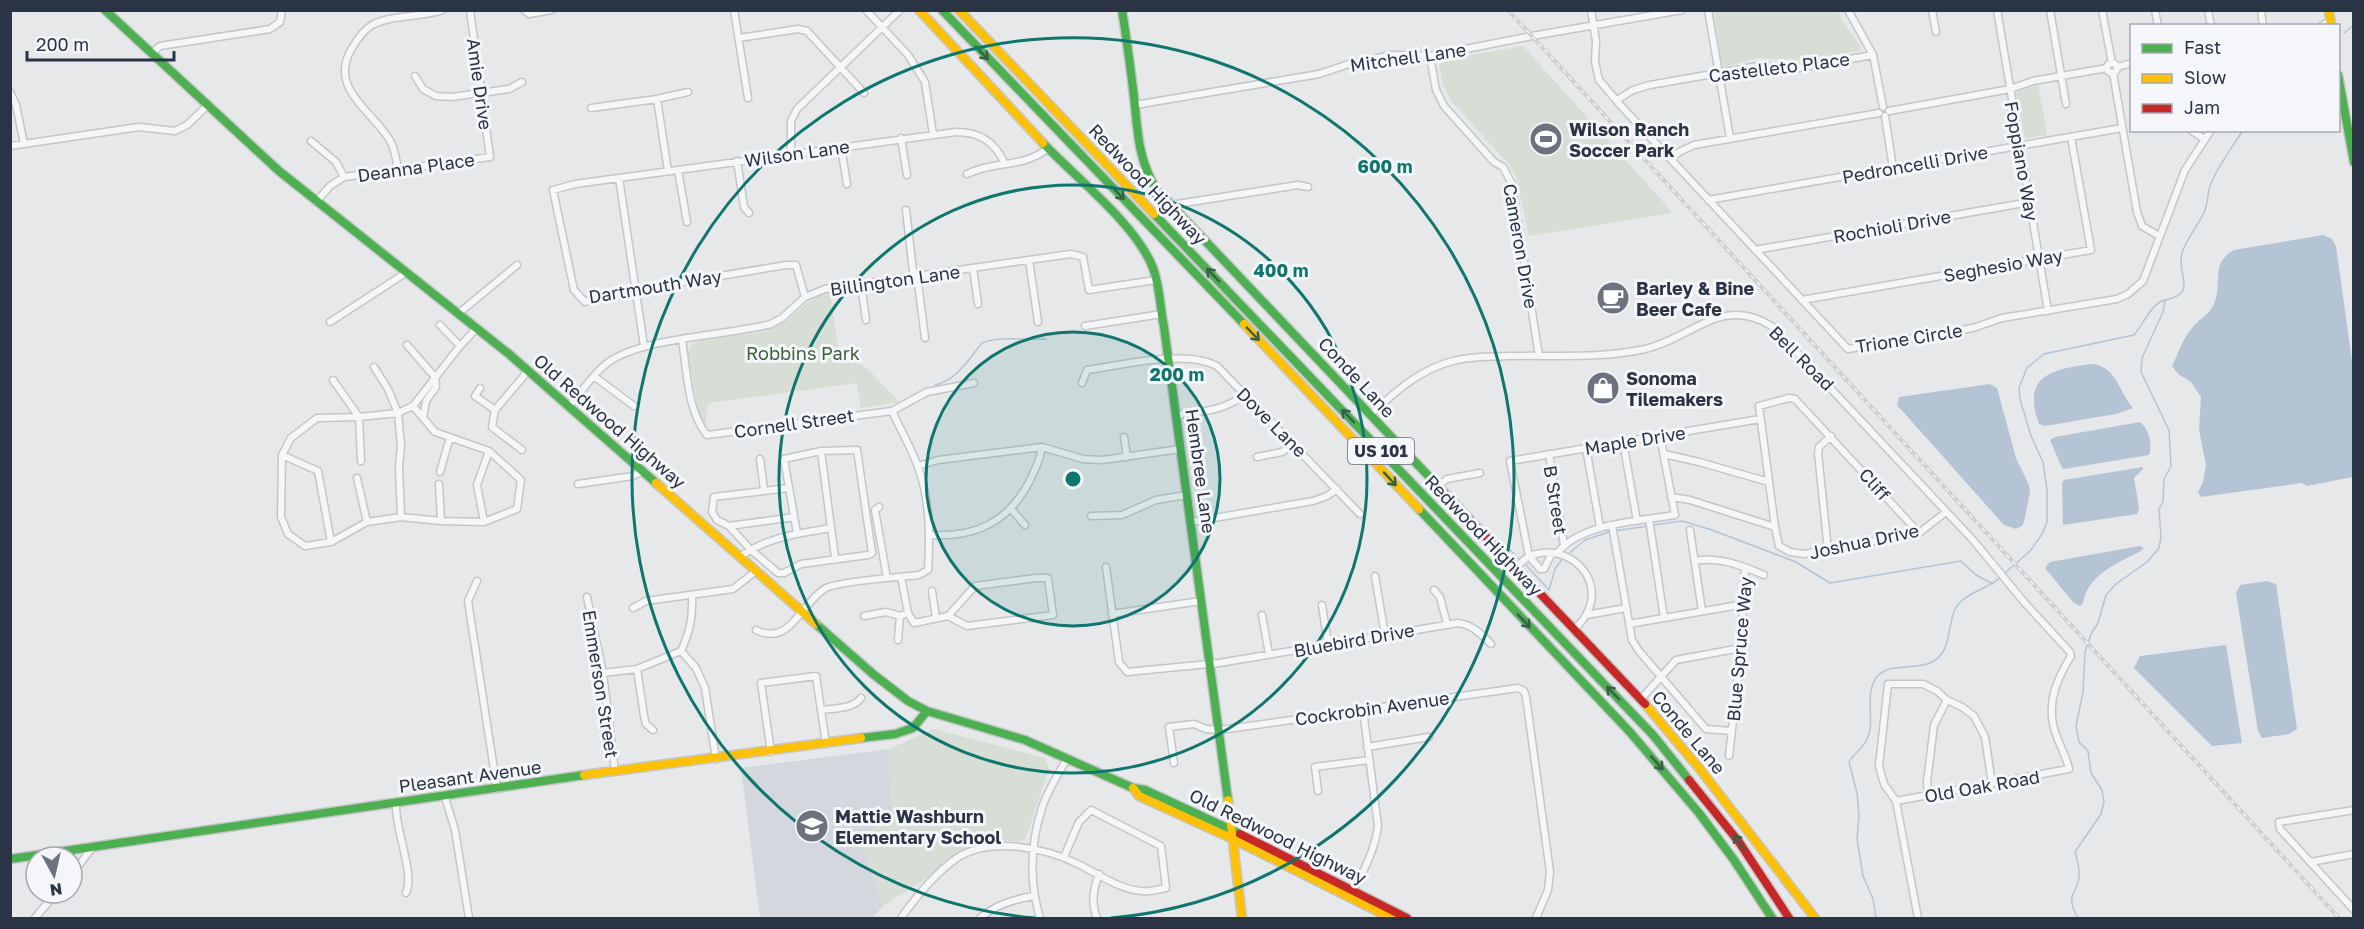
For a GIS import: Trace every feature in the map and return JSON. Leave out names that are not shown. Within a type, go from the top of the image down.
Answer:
[{"type":"main road","name":"Old Redwood Highway","points":[[105,10],[207,106],[316,202],[477,327],[890,688],[927,711],[1003,732],[1133,788],[1139,796],[1232,834],[1391,918]]},
{"type":"main road","name":"Hembree Lane","points":[[919,10],[1138,241],[1153,268],[1177,415],[1186,495],[1220,730],[1242,918]]},
{"type":"main road","name":"Redwood Highway","points":[[942,10],[1278,360],[1629,731],[1699,813],[1772,918]]},
{"type":"main road","name":"Redwood Highway","points":[[959,10],[1653,735],[1753,863],[1789,918]]},
{"type":"main road","name":"Conde Lane","points":[[1122,10],[1135,105],[1138,153],[1156,189],[1438,486],[1522,562],[1574,630],[1641,699],[1699,768],[1815,918]]},
{"type":"main road","points":[[2329,10],[2331,23]]},
{"type":"main road","points":[[2340,86],[2354,162]]},
{"type":"main road","name":"Pleasant Avenue","points":[[10,860],[615,771],[826,744],[906,731],[920,722],[927,711]]},
{"type":"main road","name":"Old Redwood Highway","points":[[1232,834],[1246,845],[1351,895],[1407,918]]},
{"type":"main road","points":[[1236,869],[1240,854],[1246,845]]},
{"type":"main road","points":[[1753,863],[1796,918]]},
{"type":"main road","points":[[1742,873],[1767,918]]},
{"type":"street","points":[[151,54],[160,46],[270,29],[280,22],[282,10]]},
{"type":"street","points":[[398,169],[395,152],[388,138],[345,84],[344,72],[348,55],[357,39],[371,26],[387,20],[432,14],[443,10]]},
{"type":"street","name":"Amie Drive","points":[[470,10],[490,157]]},
{"type":"street","points":[[524,10],[529,14],[552,10]]},
{"type":"street","points":[[734,10],[748,98]]},
{"type":"street","points":[[866,10],[908,55],[925,82],[933,134]]},
{"type":"street","points":[[791,154],[791,121],[797,109],[900,10]]},
{"type":"street","name":"Trione Circle","points":[[1592,10],[1595,62],[1599,80],[1848,349],[1973,328],[2002,318],[2117,299],[2128,294],[2143,281],[2186,170],[2209,132]]},
{"type":"street","name":"Mitchell Lane","points":[[1135,105],[1319,74],[1373,58],[1430,56],[1682,10]]},
{"type":"street","points":[[1708,10],[1730,138]]},
{"type":"street","points":[[1848,10],[1873,56],[1893,168]]},
{"type":"street","points":[[1932,10],[1936,32]]},
{"type":"street","name":"Foppiano Way","points":[[1996,10],[2048,311]]},
{"type":"street","points":[[2050,10],[2066,104]]},
{"type":"street","points":[[2102,10],[2139,219],[2142,226],[2159,236]]},
{"type":"street","points":[[739,38],[798,29],[807,31],[864,93]]},
{"type":"street","name":"Cameron Drive","points":[[1430,56],[1436,90],[1444,106],[1494,162],[1503,167],[1512,184],[1539,356]]},
{"type":"street","name":"Castelleto Place","points":[[1617,100],[1633,90],[1650,85],[1758,66],[1798,68],[1873,56]]},
{"type":"street","points":[[1670,158],[1695,145],[2010,90],[2033,81],[2130,64]]},
{"type":"street","points":[[415,76],[423,89],[436,96],[452,97],[509,89],[522,82]]},
{"type":"street","points":[[10,92],[16,105],[24,144]]},
{"type":"street","points":[[591,108],[657,99],[688,92]]},
{"type":"street","points":[[657,99],[668,171]]},
{"type":"street","points":[[10,146],[139,128],[175,131],[187,125],[207,106]]},
{"type":"street","name":"Pedroncelli Drive","points":[[1708,200],[2122,128]]},
{"type":"street","name":"Wilson Lane","points":[[575,184],[901,138],[962,132],[980,135],[994,145],[1005,164]]},
{"type":"street","points":[[2194,132],[2204,139]]},
{"type":"street","name":"Seghesio Way","points":[[1802,300],[2091,250],[2071,137]]},
{"type":"street","points":[[901,138],[907,175]]},
{"type":"street","points":[[311,141],[336,162],[344,177]]},
{"type":"street","points":[[841,147],[847,184]]},
{"type":"street","points":[[967,174],[979,168],[1033,159],[1048,148]]},
{"type":"street","name":"Deanna Place","points":[[316,202],[330,186],[344,177],[490,157]]},
{"type":"street","points":[[737,161],[744,207],[749,213]]},
{"type":"street","points":[[678,170],[687,222]]},
{"type":"street","points":[[619,178],[644,346]]},
{"type":"street","name":"Dartmouth Way","points":[[575,184],[553,190],[574,291],[585,302],[606,295],[786,265],[796,265],[805,297]]},
{"type":"street","points":[[1171,205],[1298,185],[1308,187]]},
{"type":"street","name":"Rochioli Drive","points":[[1755,250],[2030,202]]},
{"type":"street","points":[[906,210],[913,271],[916,276],[926,338]]},
{"type":"street","name":"Billington Lane","points":[[569,406],[605,365],[617,357],[644,346],[771,324],[782,318],[805,297],[825,289],[1071,254],[1083,257],[1089,290],[1156,280]]},
{"type":"street","points":[[1029,260],[1038,322]]},
{"type":"street","points":[[459,313],[517,265]]},
{"type":"street","points":[[973,268],[978,304]]},
{"type":"street","points":[[330,322],[407,272]]},
{"type":"street","points":[[861,284],[866,320]]},
{"type":"street","points":[[1085,326],[1162,314]]},
{"type":"street","name":"Bell Road","points":[[1370,415],[1407,383],[1427,370],[1442,364],[1470,358],[1637,351],[1649,348],[1719,317],[1738,315],[1757,318],[1781,333],[1972,540],[1996,571],[2068,649],[2071,656],[2058,676],[2052,701],[2053,724],[2068,770]]},
{"type":"street","points":[[440,325],[460,346]]},
{"type":"street","points":[[413,406],[435,432],[489,451],[521,480],[517,509],[484,522],[401,517],[367,522],[331,542],[305,546],[288,534],[281,517],[282,456],[291,438],[317,418],[398,413],[413,406],[477,327]]},
{"type":"street","name":"Cornell Street","points":[[682,340],[694,405],[700,426],[707,435],[892,411],[927,392],[974,383]]},
{"type":"street","points":[[407,345],[435,377],[436,387],[426,401],[423,418]]},
{"type":"street","name":"Dove Lane","points":[[1169,359],[1193,358],[1206,360],[1216,366],[1360,514]]},
{"type":"street","points":[[1082,383],[1087,370],[1169,359]]},
{"type":"street","points":[[374,367],[388,389],[398,413],[401,446],[399,466],[401,517]]},
{"type":"street","points":[[522,450],[492,427],[495,410],[528,371]]},
{"type":"street","points":[[595,377],[634,406]]},
{"type":"street","points":[[333,380],[359,417],[361,461]]},
{"type":"street","points":[[480,388],[475,396],[495,410]]},
{"type":"street","points":[[1177,415],[1229,405],[1245,394]]},
{"type":"street","name":"Cliff","points":[[1760,419],[1759,406],[1789,398],[1795,399],[1919,533]]},
{"type":"street","points":[[756,630],[764,634],[782,631],[826,588],[919,575],[928,570],[929,536],[924,490],[918,466],[892,411]]},
{"type":"street","points":[[1671,497],[1690,500],[1775,527],[1760,419]]},
{"type":"street","name":"Maple Drive","points":[[1522,562],[1510,461],[1760,419]]},
{"type":"street","points":[[1522,562],[1544,569],[1564,545],[1600,527],[1675,515],[1660,436]]},
{"type":"street","points":[[1828,550],[1818,463],[1819,447],[1831,436]]},
{"type":"street","points":[[440,472],[450,437]]},
{"type":"street","points":[[1124,437],[1127,457]]},
{"type":"street","points":[[1623,442],[1637,521]]},
{"type":"street","points":[[1257,457],[1282,452],[1294,444]]},
{"type":"street","points":[[918,466],[938,460],[1042,447],[1083,459],[1102,460],[1180,450]]},
{"type":"street","points":[[929,536],[956,535],[980,529],[1012,510],[1039,463],[1042,447]]},
{"type":"street","points":[[1586,448],[1600,527]]},
{"type":"street","points":[[788,488],[714,497],[712,512],[717,520],[729,526],[773,570],[784,573],[801,564],[836,558],[863,557],[872,553],[858,450],[822,451],[784,459],[797,533]]},
{"type":"street","points":[[484,522],[477,485],[489,451]]},
{"type":"street","points":[[822,451],[836,558]]},
{"type":"street","name":"B Street","points":[[1549,454],[1564,545]]},
{"type":"street","points":[[1664,454],[1769,482]]},
{"type":"street","points":[[282,456],[318,471],[331,542]]},
{"type":"street","points":[[760,459],[764,490]]},
{"type":"street","points":[[578,484],[633,476],[643,471]]},
{"type":"street","points":[[1438,486],[1447,479],[1480,473]]},
{"type":"street","points":[[357,478],[367,522]]},
{"type":"street","points":[[439,484],[441,521]]},
{"type":"street","points":[[1191,522],[1313,501],[1337,489]]},
{"type":"street","points":[[1091,516],[1122,514],[1156,500],[1186,495]]},
{"type":"street","points":[[879,507],[875,510],[887,578]]},
{"type":"street","points":[[1012,510],[1025,525]]},
{"type":"street","name":"Joshua Drive","points":[[1775,527],[1779,546],[1790,552],[1804,554],[1919,533],[1946,512]]},
{"type":"street","points":[[729,526],[794,517]]},
{"type":"street","points":[[1649,520],[1664,618]]},
{"type":"street","points":[[1612,526],[1632,639],[1706,729],[1732,731]]},
{"type":"street","points":[[740,557],[750,549],[797,533],[831,528]]},
{"type":"street","points":[[1690,530],[1702,611]]},
{"type":"street","points":[[1522,562],[1557,553],[1570,558],[1588,575],[1591,599],[1586,615],[1574,630]]},
{"type":"street","points":[[1695,561],[1706,559],[1720,561],[1764,575]]},
{"type":"street","points":[[1106,567],[1112,614],[1201,601]]},
{"type":"street","name":"Blue Spruce Way","points":[[1729,756],[1745,604],[1745,568]]},
{"type":"street","points":[[633,608],[646,601],[733,589],[756,571]]},
{"type":"street","points":[[1375,576],[1385,635]]},
{"type":"street","points":[[901,577],[908,613],[914,623],[948,616],[967,626],[1053,615],[1048,578],[975,586],[948,616]]},
{"type":"street","points":[[477,581],[468,601],[497,789]]},
{"type":"street","points":[[1434,590],[1440,597],[1447,624]]},
{"type":"street","points":[[932,591],[936,618]]},
{"type":"street","points":[[603,674],[637,669],[681,651],[693,613],[692,595]]},
{"type":"street","name":"Emmerson Street","points":[[587,597],[603,674],[615,771]]},
{"type":"street","points":[[1629,624],[1745,604]]},
{"type":"street","points":[[1322,605],[1328,644]]},
{"type":"street","points":[[1586,615],[1626,608]]},
{"type":"street","points":[[864,616],[886,612],[900,616],[908,613]]},
{"type":"street","name":"Bluebird Drive","points":[[1112,614],[1119,662],[1127,672],[1210,664],[1447,624],[1467,624],[1479,631],[1491,644]]},
{"type":"street","points":[[1262,615],[1269,654]]},
{"type":"street","points":[[898,639],[900,616]]},
{"type":"street","points":[[1641,699],[1676,660],[1741,648]]},
{"type":"street","points":[[681,651],[696,668],[705,688],[716,759]]},
{"type":"street","points":[[637,669],[646,724],[653,730]]},
{"type":"street","points":[[771,752],[761,683],[816,676],[826,744]]},
{"type":"street","points":[[1918,918],[1896,801],[1884,784],[1879,766],[1888,684],[1923,684],[1974,716],[1981,725],[1992,784]]},
{"type":"street","name":"Cockrobin Avenue","points":[[1174,762],[1169,727],[1194,724],[1206,729],[1220,730],[1518,688],[1524,691],[1537,765],[1550,872],[1548,890],[1536,918]]},
{"type":"street","points":[[822,710],[850,706],[861,698]]},
{"type":"street","points":[[1928,794],[1932,732],[1947,700]]},
{"type":"street","points":[[1351,895],[1377,839],[1378,826],[1363,710]]},
{"type":"street","points":[[1367,747],[1429,737]]},
{"type":"street","points":[[1040,918],[1034,896],[1032,848],[1042,806],[1067,758]]},
{"type":"street","points":[[1318,791],[1315,767],[1369,760]]},
{"type":"street","name":"Old Oak Road","points":[[1896,801],[2068,770]]},
{"type":"street","points":[[445,797],[455,830],[469,918]]},
{"type":"street","points":[[396,804],[396,824],[410,873],[406,893]]},
{"type":"street","points":[[901,918],[923,890],[957,858],[991,847],[1032,848],[1064,857],[1125,887],[1147,892],[1166,888],[1161,846],[1091,810],[1079,822],[1064,857]]},
{"type":"street","points":[[2352,908],[2280,829],[2279,822],[2354,810]]},
{"type":"street","points":[[84,859],[91,849]]},
{"type":"street","points":[[2311,862],[2354,854]]},
{"type":"street","points":[[1097,918],[1093,894],[1100,874]]},
{"type":"street","points":[[980,918],[1007,902],[1034,896]]},
{"type":"street","points":[[34,918],[45,905]]},
{"type":"shaded area","name":"Mattie Washburn Elementary School","points":[[889,749],[891,810],[861,843],[883,906],[872,918],[760,918],[741,768]]},
{"type":"green space","points":[[1714,11],[1839,11],[1841,19],[1861,47],[1859,51],[1803,60],[1759,58],[1723,67]]},
{"type":"green space","name":"Wilson Ranch Soccer Park","points":[[1523,46],[1673,213],[1529,236],[1516,176],[1507,162],[1451,101],[1443,85],[1439,66],[1443,60]]},
{"type":"green space","points":[[2038,85],[2047,135],[2025,138],[2016,92]]},
{"type":"green space","name":"Robbins Park","points":[[830,292],[838,348],[869,370],[899,402],[861,408],[857,383],[708,403],[705,428],[697,406],[688,352],[691,344],[769,329],[786,321],[815,297]]},
{"type":"green space","points":[[934,729],[1045,758],[1049,768],[1026,838],[1020,842],[992,840],[968,846],[932,875],[883,906],[861,843],[891,809],[889,749]]},
{"type":"water","points":[[2323,235],[2332,239],[2336,246],[2353,368],[2353,477],[2307,486],[2302,483],[2201,497],[2198,492],[2203,482],[2206,465],[2199,430],[2201,397],[2191,382],[2178,374],[2172,366],[2181,346],[2189,332],[2214,304],[2219,267],[2227,255],[2234,250]]},
{"type":"water","points":[[2092,364],[2107,369],[2133,408],[2116,414],[2045,426],[2039,424],[2034,395],[2044,378],[2053,372]]},
{"type":"water","points":[[1990,384],[1997,388],[2016,458],[2029,485],[2030,492],[2024,522],[2016,529],[2004,525],[1897,405],[1899,397]]},
{"type":"water","points":[[2140,422],[2149,437],[2151,447],[2149,455],[2064,469],[2050,440],[2055,437]]},
{"type":"water","points":[[2143,467],[2134,478],[2139,508],[2137,514],[2063,525],[2062,483],[2064,480]]},
{"type":"water","points":[[2140,546],[2144,548],[2141,551],[2097,577],[2080,606],[2073,602],[2045,568],[2050,562]]},
{"type":"water","points":[[2267,581],[2276,584],[2297,729],[2289,734],[2262,738],[2258,731],[2236,593],[2240,585]]},
{"type":"water","points":[[2226,645],[2242,743],[2212,746],[2134,668],[2140,656]]},
{"type":"waterway","points":[[2344,33],[2354,25]]},
{"type":"waterway","points":[[2078,918],[2072,904],[2072,895],[2079,877],[2075,852],[2101,814],[2104,802],[2102,790],[2091,773],[2088,751],[2079,742],[2076,726],[2083,692],[2085,652],[2091,634],[2098,623],[2106,595],[2116,584],[2147,562],[2159,548],[2161,537],[2159,509],[2163,502],[2164,479],[2171,466],[2169,430],[2141,372],[2142,358],[2163,312],[2165,300],[2175,297],[2184,288],[2181,261],[2183,249],[2204,213],[2209,189],[2220,165],[2242,132]]},
{"type":"waterway","points":[[2003,575],[2031,550],[2047,522],[2047,490],[2043,462],[2031,436],[2020,399],[2019,388],[2027,368],[2044,354],[2134,335],[2151,310],[2164,300]]},
{"type":"waterway","points":[[935,385],[943,383],[956,374],[982,343],[1006,339],[1046,339]]},
{"type":"waterway","points":[[1653,525],[1682,521],[1712,530],[1796,562],[1830,583],[1961,561],[1976,575],[1993,584]]},
{"type":"waterway","points":[[1614,531],[1648,526]]},
{"type":"waterway","points":[[1567,555],[1585,540],[1609,532]]},
{"type":"waterway","points":[[1507,547],[1521,561]]},
{"type":"waterway","points":[[1525,564],[1549,590],[1555,569],[1563,558]]},
{"type":"waterway","points":[[1876,918],[1873,899],[1863,876],[1857,839],[1859,815],[1857,793],[1849,762],[1869,734],[1872,686],[1876,678],[1888,670],[1925,665],[1938,658],[1946,645],[1955,609],[1964,599],[2000,578]]},
{"type":"railway","points":[[1508,10],[2339,918]]},
{"type":"traffic: fast","points":[[105,10],[279,171],[509,354],[656,483]]},
{"type":"traffic: fast","points":[[942,10],[1244,324]]},
{"type":"traffic: fast","points":[[1122,10],[1141,152],[1156,189],[1437,485]]},
{"type":"traffic: fast","points":[[2340,86],[2354,162]]},
{"type":"traffic: fast","points":[[1043,143],[1119,218],[1145,251],[1155,275],[1159,290],[1228,800]]},
{"type":"traffic: fast","points":[[1154,214],[1653,735],[1689,780]]},
{"type":"traffic: fast","points":[[1419,509],[1629,731],[1699,813],[1734,860],[1772,918]]},
{"type":"traffic: fast","points":[[816,624],[873,674],[908,701],[927,711],[1025,740],[1133,788],[1145,790],[1240,834]]},
{"type":"traffic: fast","points":[[861,738],[895,734],[913,728],[927,711]]},
{"type":"traffic: fast","points":[[10,859],[584,775]]},
{"type":"traffic: slow","points":[[919,10],[1043,143]]},
{"type":"traffic: slow","points":[[959,10],[1154,214]]},
{"type":"traffic: slow","points":[[2329,10],[2331,24]]},
{"type":"traffic: slow","points":[[1244,324],[1419,509]]},
{"type":"traffic: slow","points":[[656,483],[816,624]]},
{"type":"traffic: slow","points":[[1645,704],[1699,768],[1815,918]]},
{"type":"traffic: slow","points":[[584,775],[861,738]]},
{"type":"traffic: slow","points":[[1133,788],[1139,796],[1233,839],[1391,918]]},
{"type":"traffic: slow","points":[[1228,800],[1242,918]]},
{"type":"traffic: jam","points":[[1437,485],[1645,704]]},
{"type":"traffic: jam","points":[[1689,780],[1739,842],[1789,918]]},
{"type":"traffic: jam","points":[[1240,834],[1407,918]]},
{"type":"place","name":"Wilson Ranch Soccer Park","points":[[1546,139]]},
{"type":"place","name":"Barley & Bine Beer Cafe","points":[[1613,298]]},
{"type":"place","name":"Sonoma Tilemakers","points":[[1603,388]]},
{"type":"place","name":"Mattie Washburn Elementary School","points":[[812,826]]}]
